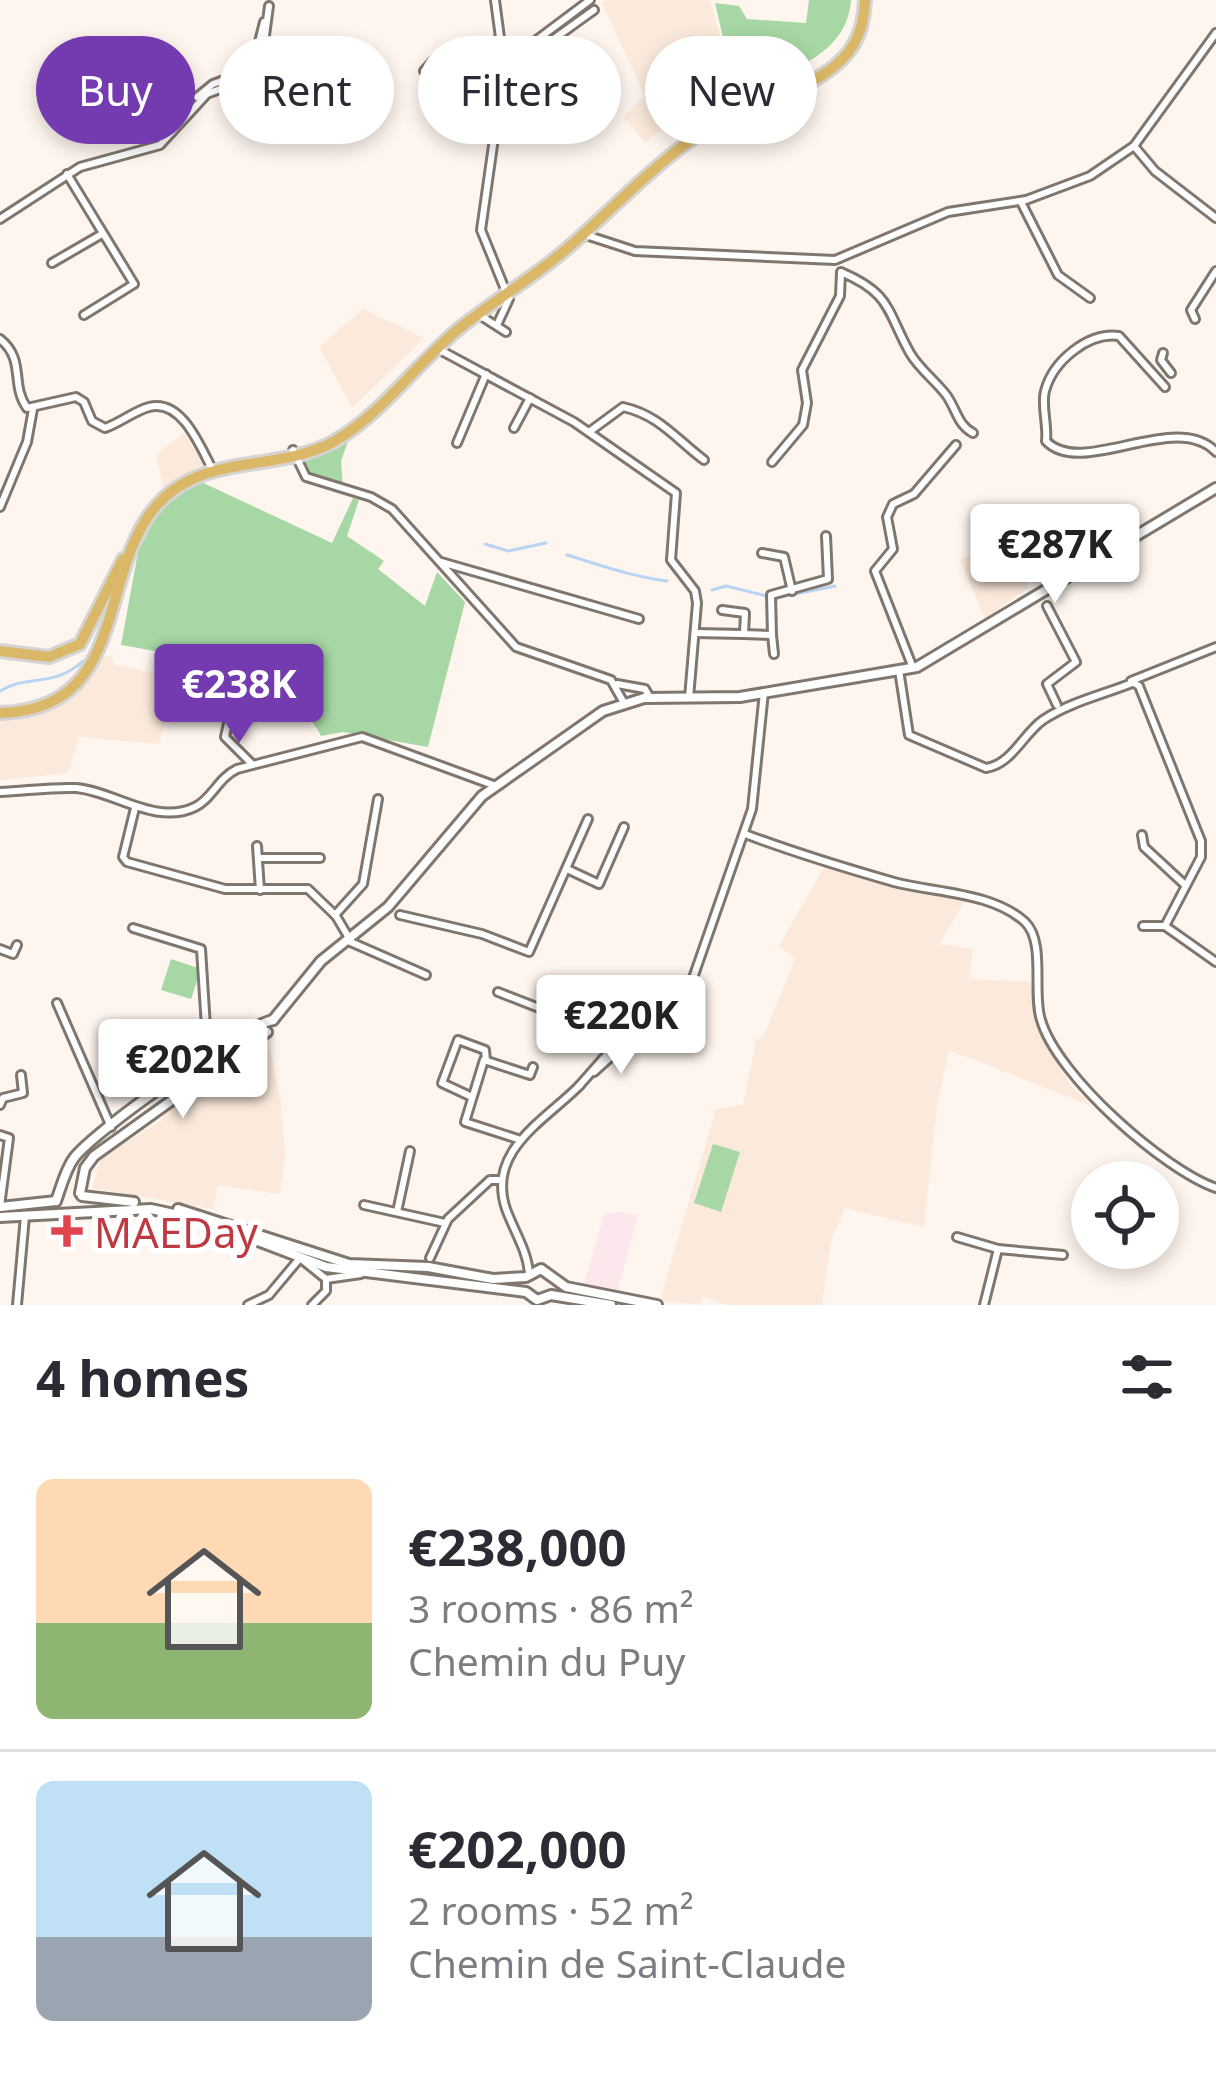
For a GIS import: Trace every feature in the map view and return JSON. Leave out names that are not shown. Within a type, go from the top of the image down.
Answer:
[{"type":"main road","points":[[0,713],[30,709],[69,690],[98,654],[105,616],[148,516],[174,490],[212,468],[332,442],[388,398],[504,287],[588,231],[653,168],[706,129],[832,69],[857,40],[866,0]]},
{"type":"main road","points":[[0,651],[36,657],[65,652],[105,616]]},
{"type":"street","points":[[495,0],[500,36]]},
{"type":"street","points":[[542,36],[590,0]]},
{"type":"street","points":[[0,219],[100,158],[151,150],[207,94],[259,71],[270,3]]},
{"type":"street","points":[[558,36],[594,10]]},
{"type":"street","points":[[588,231],[606,244],[635,251],[835,260],[948,212],[1021,202],[1090,176],[1134,146],[1216,32]]},
{"type":"street","points":[[492,144],[481,218],[484,243],[509,303],[497,326]]},
{"type":"street","points":[[1134,146],[1155,171],[1216,218]]},
{"type":"street","points":[[68,174],[134,284],[85,315]]},
{"type":"street","points":[[1021,202],[1058,274],[1090,298]]},
{"type":"street","points":[[52,263],[102,234]]},
{"type":"street","points":[[1195,319],[1191,310],[1216,271]]},
{"type":"street","points":[[772,462],[802,425],[807,403],[802,370],[840,296],[841,272],[872,286],[891,307],[910,353],[945,393],[961,427],[973,434]]},
{"type":"street","points":[[478,314],[506,332]]},
{"type":"street","points":[[1165,387],[1119,335],[1097,338],[1068,354],[1043,394],[1046,440],[1064,452],[1180,439],[1209,445],[1216,452]]},
{"type":"street","points":[[0,339],[18,359],[20,398],[34,409]]},
{"type":"street","points":[[440,346],[589,432],[676,493],[671,560],[695,591],[689,698]]},
{"type":"street","points":[[1163,353],[1161,360],[1171,373]]},
{"type":"street","points":[[457,443],[486,374]]},
{"type":"street","points":[[34,409],[76,397],[85,402],[92,421],[105,428],[146,408],[166,407],[180,416],[212,468]]},
{"type":"street","points":[[514,428],[530,398]]},
{"type":"street","points":[[589,432],[622,407],[632,409],[667,427],[704,460]]},
{"type":"street","points":[[0,507],[34,409]]},
{"type":"street","points":[[914,668],[875,572],[893,549],[887,518],[893,504],[914,494],[956,445]]},
{"type":"street","points":[[294,453],[306,477],[371,496],[392,509],[516,647],[617,684],[645,688],[650,698]]},
{"type":"street","points":[[0,484],[10,488]]},
{"type":"street","points":[[80,1209],[82,1174],[94,1156],[268,1025],[321,961],[388,907],[492,788],[591,718],[650,698],[764,692],[914,668],[1216,488]]},
{"type":"street","points":[[774,654],[771,595],[828,579],[826,536]]},
{"type":"street","points":[[761,553],[784,557],[792,591]]},
{"type":"street","points":[[440,562],[639,619]]},
{"type":"street","points":[[1047,606],[1076,662],[1047,683],[1057,705]]},
{"type":"street","points":[[722,610],[745,613],[744,634]]},
{"type":"street","points":[[694,633],[772,635]]},
{"type":"street","points":[[899,670],[909,735],[986,768],[1006,760],[1039,723],[1059,711],[1216,646]]},
{"type":"street","points":[[196,676],[236,687],[225,737],[252,764]]},
{"type":"street","points":[[1137,682],[1201,841],[1201,857],[1165,926]]},
{"type":"street","points":[[617,684],[625,703]]},
{"type":"street","points":[[538,1299],[506,1209],[502,1180],[520,1140],[671,1007],[693,978],[745,834],[756,784],[764,692]]},
{"type":"street","points":[[0,792],[82,789],[135,808],[193,808],[224,776],[252,764],[362,737],[480,778],[492,788]]},
{"type":"street","points":[[335,915],[363,884],[378,799]]},
{"type":"street","points":[[135,808],[123,857],[127,862],[225,889],[308,889],[358,931]]},
{"type":"street","points":[[400,915],[482,934],[529,952],[588,819]]},
{"type":"street","points":[[566,869],[599,884],[624,827]]},
{"type":"street","points":[[745,834],[894,882],[989,902],[1021,920],[1034,942],[1042,1026],[1078,1085],[1190,1177],[1216,1188]]},
{"type":"street","points":[[1142,835],[1144,847],[1184,884]]},
{"type":"street","points":[[257,846],[260,890]]},
{"type":"street","points":[[259,858],[320,858]]},
{"type":"street","points":[[335,915],[347,939],[425,975]]},
{"type":"street","points":[[1143,926],[1165,926],[1216,962]]},
{"type":"street","points":[[133,928],[201,950],[206,1027],[218,1052]]},
{"type":"street","points":[[0,950],[13,954],[17,945]]},
{"type":"street","points":[[498,992],[580,1024],[613,1049]]},
{"type":"street","points":[[58,1004],[112,1127]]},
{"type":"street","points":[[0,1135],[9,1138],[0,1206],[43,1207],[56,1201],[72,1160],[112,1127],[218,1052],[268,1025]]},
{"type":"street","points":[[579,1086],[613,1049],[634,1036]]},
{"type":"street","points":[[472,1097],[442,1083],[458,1040],[485,1050],[486,1060],[466,1124],[520,1140]]},
{"type":"street","points":[[486,1060],[530,1075],[533,1067]]},
{"type":"street","points":[[0,1106],[3,1098],[22,1093],[21,1075]]},
{"type":"street","points":[[397,1212],[410,1151]]},
{"type":"street","points":[[430,1258],[445,1223],[490,1180],[502,1180]]},
{"type":"street","points":[[62,1190],[201,1212],[350,1264],[428,1267],[493,1279],[542,1269]]},
{"type":"street","points":[[56,1201],[61,1211]]},
{"type":"street","points":[[364,1205],[445,1223]]},
{"type":"street","points":[[0,1217],[129,1207],[185,1215],[300,1258],[362,1274]]},
{"type":"street","points":[[17,1305],[25,1216]]},
{"type":"street","points":[[957,1237],[998,1249],[1063,1255]]},
{"type":"street","points":[[984,1305],[998,1249]]},
{"type":"street","points":[[526,1255],[555,1282],[657,1305]]},
{"type":"street","points":[[300,1258],[326,1280],[362,1274],[426,1276],[538,1299],[611,1305]]},
{"type":"street","points":[[248,1305],[268,1294],[300,1258]]},
{"type":"street","points":[[312,1305],[326,1292],[326,1280]]},
{"type":"street","points":[[538,1299],[555,1282]]},
{"type":"shaded area","points":[[710,0],[720,36],[645,36],[645,96],[602,3]]},
{"type":"shaded area","points":[[645,96],[645,142],[623,117]]},
{"type":"shaded area","points":[[363,309],[424,338],[352,408],[319,347]]},
{"type":"shaded area","points":[[184,433],[205,465],[164,490],[156,455]]},
{"type":"shaded area","points":[[999,544],[1011,547],[1028,588],[985,619],[960,559]]},
{"type":"shaded area","points":[[104,656],[111,656],[115,665],[179,678],[159,744],[79,737],[68,773],[0,780],[0,717],[50,707],[92,676]]},
{"type":"shaded area","points":[[826,864],[918,893],[965,901],[939,944],[973,949],[969,979],[1031,982],[1040,1033],[1070,1085],[1092,1106],[949,1050],[937,1106],[924,1227],[845,1208],[831,1240],[822,1305],[727,1305],[703,1296],[700,1305],[660,1300],[716,1109],[743,1105],[756,1039],[763,1038],[795,959],[779,946]]},
{"type":"shaded area","points":[[267,1035],[280,1096],[285,1154],[280,1194],[218,1185],[213,1209],[92,1188],[101,1158],[161,1121],[163,1114]]},
{"type":"shaded area","points":[[604,1214],[638,1215],[617,1292],[584,1285]]},
{"type":"green space","points":[[809,0],[851,0],[838,37],[817,56],[817,36],[723,36],[715,3],[739,6],[747,19],[806,23]]},
{"type":"green space","points":[[350,436],[341,461],[343,488],[306,472],[306,460]]},
{"type":"green space","points":[[199,481],[332,543],[353,498],[359,500],[347,536],[384,561],[378,569],[425,606],[437,572],[465,602],[428,747],[343,732],[321,736],[306,714],[261,682],[204,662],[121,645],[138,552],[162,504]]},
{"type":"green space","points":[[171,959],[201,969],[191,999],[161,990]]},
{"type":"green space","points":[[713,1144],[740,1152],[721,1212],[694,1203]]},
{"type":"waterway","points":[[485,544],[508,551],[546,543]]},
{"type":"waterway","points":[[567,555],[667,581]]},
{"type":"waterway","points":[[712,590],[726,586],[767,596]]},
{"type":"waterway","points":[[775,598],[835,586]]},
{"type":"waterway","points":[[0,691],[61,675],[83,661]]},
{"type":"place","name":"MAEDay","points":[[67,1231]]}]
